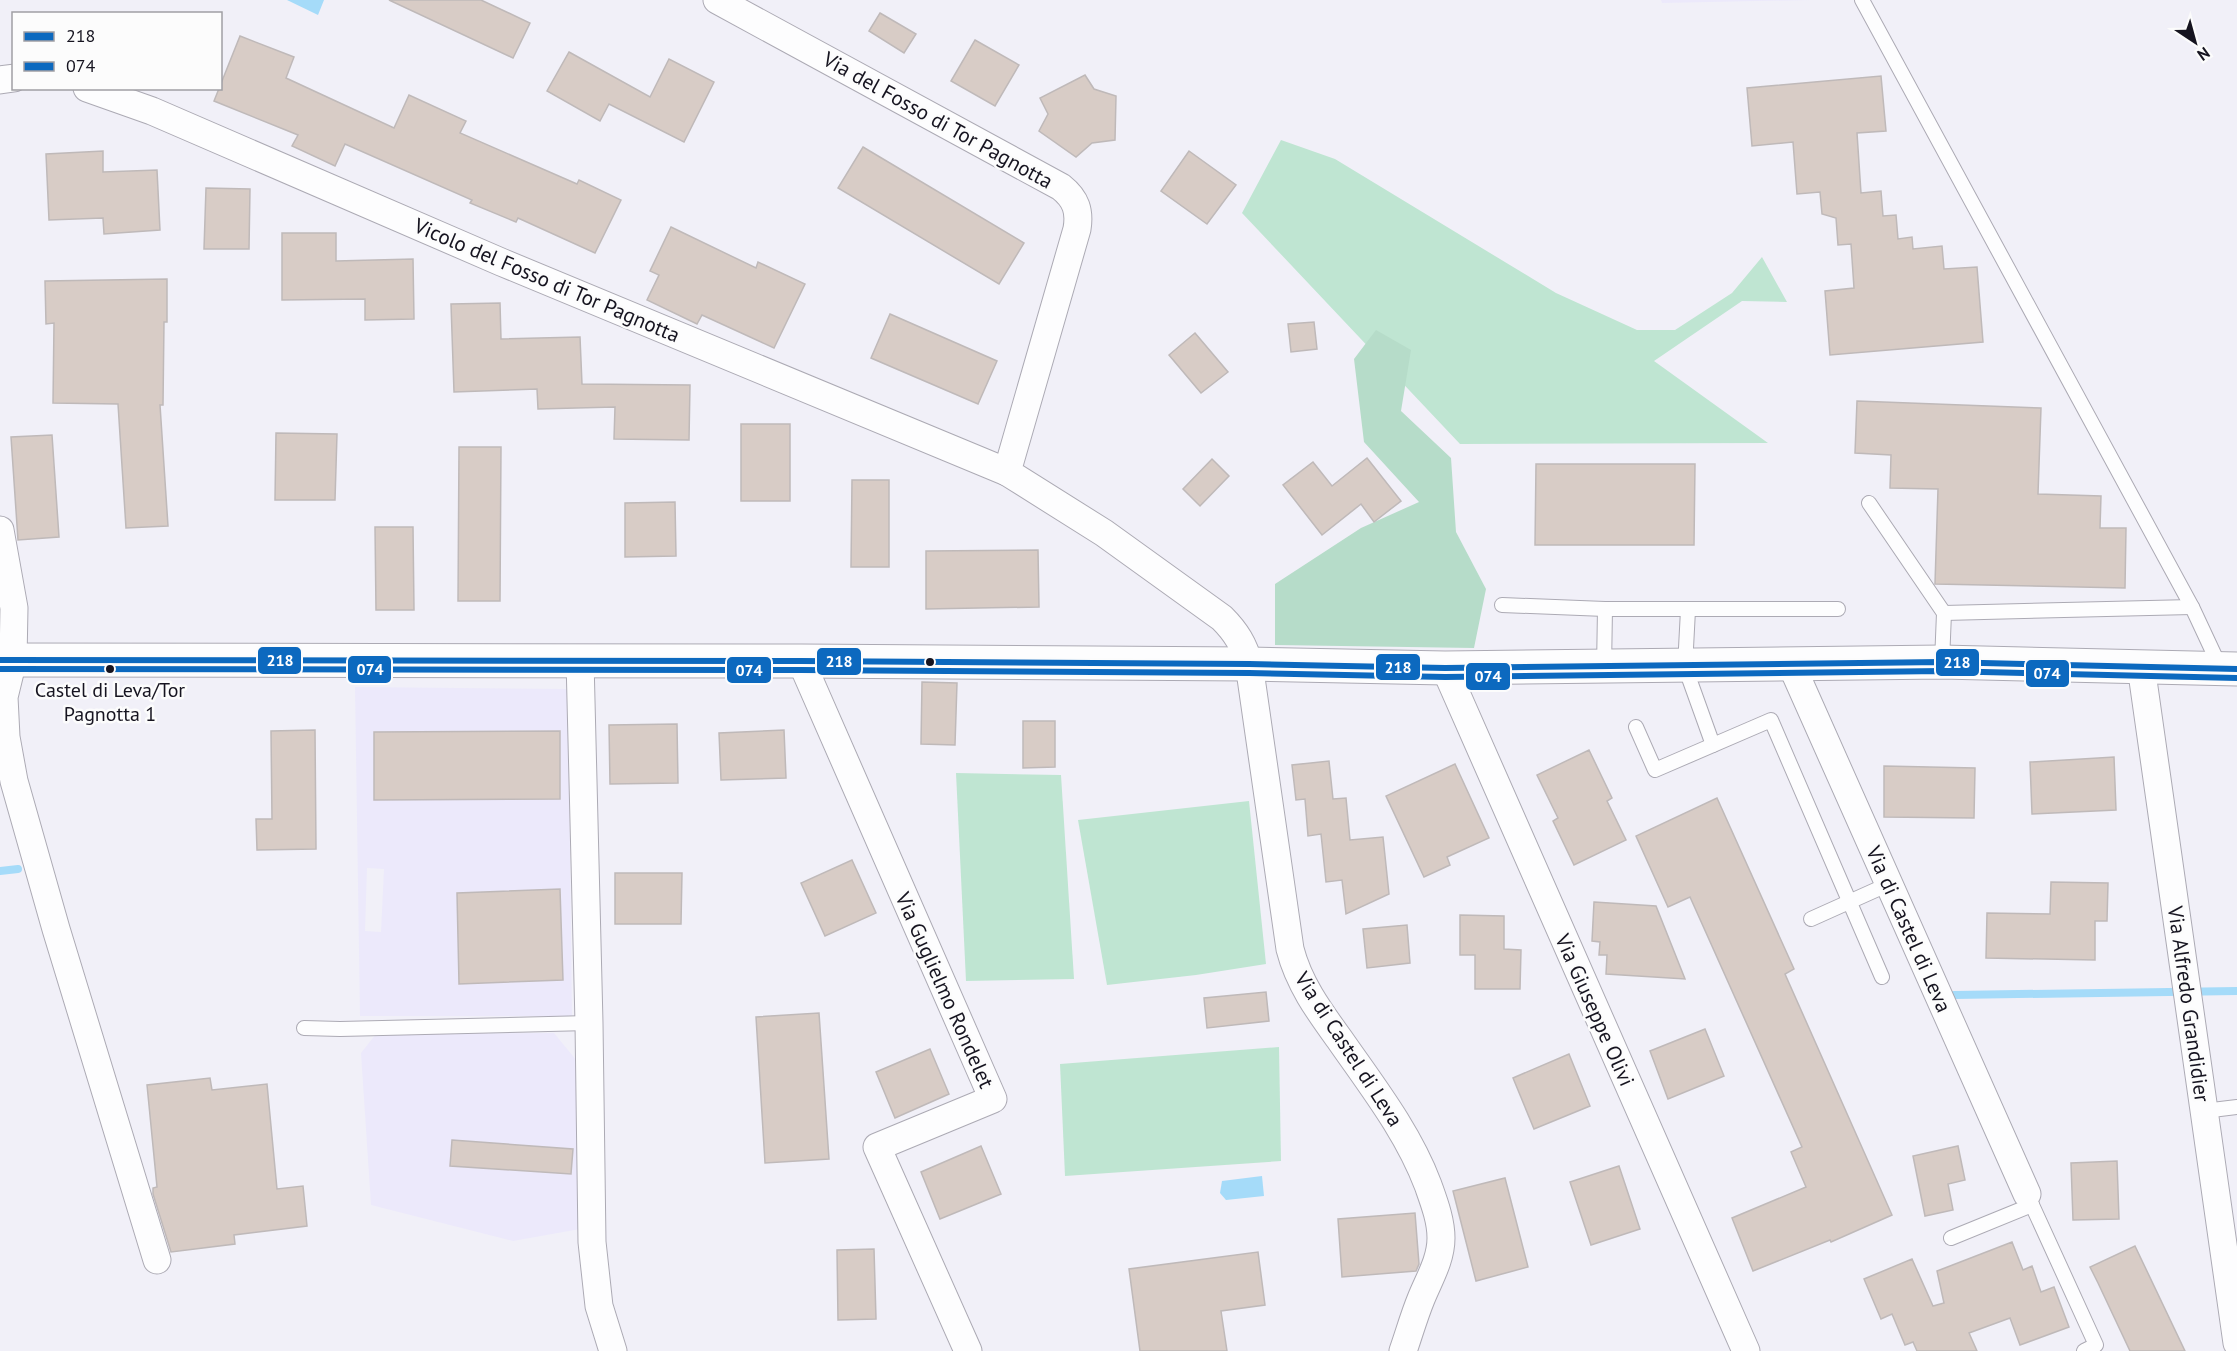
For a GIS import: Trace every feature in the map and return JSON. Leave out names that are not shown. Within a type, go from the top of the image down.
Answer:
[{"type":"street","name":"Via del Fosso di Tor Pagnotta","points":[[717,0],[1061,187],[1071,196],[1078,213],[1077,229],[1007,472]]},
{"type":"street","name":"Vicolo del Fosso di Tor Pagnotta","points":[[93,90],[152,111],[512,266],[1007,472]]},
{"type":"street","points":[[1007,472],[1104,533],[1222,618],[1240,638],[1250,664]]},
{"type":"street","points":[[0,530],[14,608],[6,660],[4,697],[6,737],[14,781],[56,929],[157,1260]]},
{"type":"street","points":[[6,660],[801,661],[1250,664],[1445,668],[1604,668],[1942,662],[2229,669]]},
{"type":"street","points":[[580,660],[590,1023],[593,1262],[599,1305],[614,1351]]},
{"type":"street","name":"Via Guglielmo Rondelet","points":[[801,661],[993,1099],[877,1148],[968,1351]]},
{"type":"street","name":"Via di Castel di Leva","points":[[1250,664],[1290,949],[1295,966],[1311,999],[1386,1107],[1408,1143],[1423,1172],[1439,1222],[1439,1251],[1403,1351]]},
{"type":"street","name":"Via di Castel di Leva","points":[[1791,664],[2030,1199]]},
{"type":"street","name":"Via Alfredo Grandidier","points":[[2141,666],[2237,1342]]},
{"type":"street","name":"Via Giuseppe Olivi","points":[[1445,668],[1746,1351]]},
{"type":"lane","points":[[1862,0],[2192,607],[2229,669]]},
{"type":"lane","points":[[1869,503],[1944,613],[1942,662]]},
{"type":"lane","points":[[1502,605],[1605,609],[1838,609]]},
{"type":"lane","points":[[1944,613],[2192,607]]},
{"type":"lane","points":[[1604,668],[1605,609]]},
{"type":"lane","points":[[1688,609],[1685,667],[1713,745]]},
{"type":"lane","points":[[1636,727],[1654,770],[1771,720],[1882,977]]},
{"type":"lane","points":[[1811,919],[1889,884]]},
{"type":"lane","points":[[304,1028],[590,1023]]},
{"type":"lane","points":[[2204,1111],[2237,1107]]},
{"type":"lane","points":[[1951,1238],[2030,1199],[2096,1346],[2084,1351]]},
{"type":"shaded area","points":[[1661,0],[1811,0],[1662,3]]},
{"type":"shaded area","points":[[355,687],[568,689],[572,1016],[360,1016]],"holes":[[[560,731],[560,799],[374,800],[374,732]],[[367,868],[384,869],[381,932],[365,931]],[[560,889],[563,980],[459,983],[457,893]]]},
{"type":"shaded area","points":[[554,1033],[577,1061],[580,1229],[513,1241],[371,1205],[361,1053],[376,1034]],"holes":[[[452,1140],[572,1149],[571,1174],[450,1166]]]},
{"type":"green space","points":[[1281,140],[1335,159],[1556,293],[1637,330],[1675,330],[1732,293],[1762,257],[1787,302],[1742,301],[1654,361],[1768,443],[1460,444],[1242,213]]},
{"type":"green space","points":[[1376,330],[1411,350],[1401,411],[1451,458],[1456,532],[1486,589],[1474,648],[1275,645],[1275,584],[1361,528],[1419,502],[1364,442],[1354,359]]},
{"type":"green space","points":[[956,773],[1061,775],[1074,979],[966,981]]},
{"type":"green space","points":[[1249,801],[1266,964],[1107,985],[1078,820]]},
{"type":"green space","points":[[1279,1047],[1281,1161],[1065,1176],[1060,1064]]},
{"type":"water","points":[[287,0],[324,0],[318,15]]},
{"type":"water","points":[[1262,1176],[1264,1196],[1226,1200],[1220,1193],[1222,1181]]},
{"type":"building","points":[[389,0],[481,0],[530,23],[513,58]]},
{"type":"building","points":[[880,13],[916,34],[904,53],[869,31]]},
{"type":"building","points":[[240,36],[294,57],[286,78],[394,128],[409,95],[466,121],[460,133],[577,184],[579,180],[621,200],[595,253],[518,218],[516,222],[470,203],[472,200],[345,144],[335,166],[292,146],[298,135],[214,101],[218,90],[222,90],[222,81]]},
{"type":"building","points":[[975,40],[1019,65],[995,106],[951,81]]},
{"type":"building","points":[[569,52],[650,97],[669,59],[714,82],[684,142],[609,104],[600,121],[547,91]]},
{"type":"building","points":[[1085,75],[1094,89],[1116,96],[1115,140],[1092,143],[1076,157],[1039,131],[1048,114],[1040,98]]},
{"type":"building","points":[[1881,76],[1886,131],[1857,133],[1861,193],[1881,191],[1883,216],[1896,215],[1898,239],[1912,237],[1913,249],[1942,246],[1944,269],[1977,267],[1983,342],[1830,355],[1825,291],[1854,288],[1851,244],[1838,245],[1836,218],[1822,214],[1820,192],[1797,194],[1793,142],[1752,146],[1747,88]]},
{"type":"building","points":[[863,147],[1024,243],[999,284],[838,188]]},
{"type":"building","points":[[103,151],[103,172],[157,170],[160,230],[104,234],[103,218],[49,220],[46,154]]},
{"type":"building","points":[[1189,151],[1236,185],[1207,224],[1161,191]]},
{"type":"building","points":[[206,188],[250,189],[249,249],[204,249]]},
{"type":"building","points":[[671,227],[756,268],[758,262],[805,284],[774,348],[702,315],[697,324],[647,300],[659,275],[650,271]]},
{"type":"building","points":[[282,233],[336,233],[336,261],[413,259],[414,319],[365,320],[365,299],[282,300]]},
{"type":"building","points":[[167,279],[163,405],[160,405],[168,526],[126,528],[118,404],[53,403],[54,323],[46,324],[45,281]]},
{"type":"building","points":[[500,303],[501,339],[580,337],[582,384],[690,385],[689,440],[614,439],[615,407],[538,409],[537,389],[454,392],[451,304]]},
{"type":"building","points":[[890,314],[997,361],[978,404],[871,358]]},
{"type":"building","points":[[1314,322],[1317,349],[1291,352],[1288,324]]},
{"type":"building","points":[[1195,333],[1228,372],[1201,393],[1169,355]]},
{"type":"building","points":[[1857,401],[2041,408],[2038,494],[2101,496],[2100,528],[2126,528],[2125,588],[1935,584],[1938,489],[1890,488],[1891,455],[1855,453]]},
{"type":"building","points":[[741,424],[790,424],[790,501],[741,501]]},
{"type":"building","points":[[276,433],[337,434],[335,500],[275,500]]},
{"type":"building","points":[[52,435],[59,537],[18,540],[11,437]]},
{"type":"building","points":[[459,447],[501,447],[500,601],[458,601]]},
{"type":"building","points":[[1367,458],[1401,501],[1374,522],[1361,504],[1322,535],[1283,485],[1313,462],[1332,486]]},
{"type":"building","points":[[1212,459],[1229,476],[1200,506],[1183,489]]},
{"type":"building","points":[[1536,464],[1695,464],[1694,545],[1535,545]]},
{"type":"building","points":[[852,480],[889,480],[889,567],[851,567]]},
{"type":"building","points":[[675,502],[676,556],[625,557],[625,503]]},
{"type":"building","points":[[375,527],[413,527],[414,610],[376,610]]},
{"type":"building","points":[[1038,550],[1039,607],[926,609],[926,551]]},
{"type":"building","points":[[922,682],[957,683],[955,745],[921,744]]},
{"type":"building","points":[[1023,721],[1055,721],[1055,767],[1023,768]]},
{"type":"building","points":[[677,724],[678,783],[610,784],[609,725]]},
{"type":"building","points":[[315,730],[316,849],[257,850],[256,819],[272,819],[271,731]]},
{"type":"building","points":[[784,730],[786,778],[721,780],[719,733]]},
{"type":"building","points":[[560,731],[560,799],[374,800],[374,732]]},
{"type":"building","points":[[1589,750],[1612,798],[1607,801],[1626,840],[1574,865],[1553,821],[1558,818],[1537,775]]},
{"type":"building","points":[[2114,757],[2116,810],[2032,814],[2030,762]]},
{"type":"building","points":[[1329,761],[1333,799],[1346,798],[1350,840],[1383,837],[1389,894],[1346,914],[1342,880],[1326,882],[1321,834],[1308,836],[1305,799],[1296,800],[1292,765]]},
{"type":"building","points":[[1455,764],[1489,838],[1447,857],[1450,865],[1424,877],[1386,796]]},
{"type":"building","points":[[1884,766],[1975,768],[1974,818],[1884,817]]},
{"type":"building","points":[[1717,798],[1794,969],[1785,974],[1892,1215],[1831,1242],[1830,1240],[1753,1271],[1732,1218],[1806,1187],[1791,1152],[1802,1147],[1690,897],[1668,907],[1636,836]]},
{"type":"building","points":[[852,860],[876,913],[825,936],[801,883]]},
{"type":"building","points":[[615,873],[682,873],[681,924],[615,924]]},
{"type":"building","points":[[2051,882],[2108,883],[2107,921],[2095,921],[2095,960],[1986,958],[1987,913],[2050,914]]},
{"type":"building","points":[[560,889],[563,980],[459,984],[457,893]]},
{"type":"building","points":[[1594,902],[1656,906],[1685,979],[1606,974],[1607,955],[1599,955],[1600,942],[1592,941]]},
{"type":"building","points":[[1460,915],[1504,916],[1504,949],[1521,950],[1520,989],[1475,989],[1475,955],[1460,955]]},
{"type":"building","points":[[1407,925],[1410,963],[1367,968],[1363,929]]},
{"type":"building","points":[[1266,992],[1269,1021],[1207,1028],[1204,998]]},
{"type":"building","points":[[819,1013],[829,1159],[765,1163],[756,1017]]},
{"type":"building","points":[[1705,1029],[1724,1076],[1668,1099],[1650,1051]]},
{"type":"building","points":[[930,1049],[949,1094],[895,1118],[876,1072]]},
{"type":"building","points":[[1569,1054],[1590,1106],[1534,1129],[1513,1078]]},
{"type":"building","points":[[210,1078],[212,1090],[267,1084],[277,1189],[303,1186],[307,1226],[234,1235],[235,1244],[171,1252],[153,1194],[153,1188],[157,1187],[147,1085]]},
{"type":"building","points":[[452,1140],[573,1149],[571,1174],[450,1166]]},
{"type":"building","points":[[981,1146],[1001,1194],[940,1219],[921,1172]]},
{"type":"building","points":[[1958,1146],[1965,1180],[1948,1184],[1953,1210],[1925,1216],[1913,1156]]},
{"type":"building","points":[[2117,1161],[2119,1219],[2073,1220],[2071,1163]]},
{"type":"building","points":[[1619,1166],[1640,1229],[1591,1245],[1570,1182]]},
{"type":"building","points":[[1505,1178],[1528,1267],[1476,1281],[1453,1191]]},
{"type":"building","points":[[1415,1213],[1419,1264],[1416,1271],[1342,1277],[1338,1219]]},
{"type":"building","points":[[2012,1242],[2023,1270],[2032,1266],[2041,1292],[2054,1287],[2069,1327],[2020,1345],[2010,1318],[1969,1333],[1977,1351],[1917,1351],[1913,1342],[1905,1345],[1892,1314],[1881,1319],[1864,1279],[1912,1259],[1933,1306],[1944,1303],[1937,1271]]},
{"type":"building","points":[[2135,1246],[2185,1351],[2130,1351],[2090,1267]]},
{"type":"building","points":[[874,1249],[876,1319],[838,1320],[837,1250]]},
{"type":"building","points":[[1258,1252],[1265,1305],[1221,1311],[1227,1351],[1140,1351],[1129,1269]]},
{"type":"waterway","points":[[0,871],[18,869]]},
{"type":"waterway","points":[[1954,995],[2237,991]]},
{"type":"transit line","name":"218","points":[[0,660],[801,661],[1249,664],[1445,668],[1942,662],[2237,669]]},
{"type":"transit line","name":"074","points":[[0,669],[801,670],[1249,673],[1445,677],[1942,671],[2237,678]]},
{"type":"place","name":"Castel di Leva/Tor Pagnotta 1","points":[[110,669]]}]
